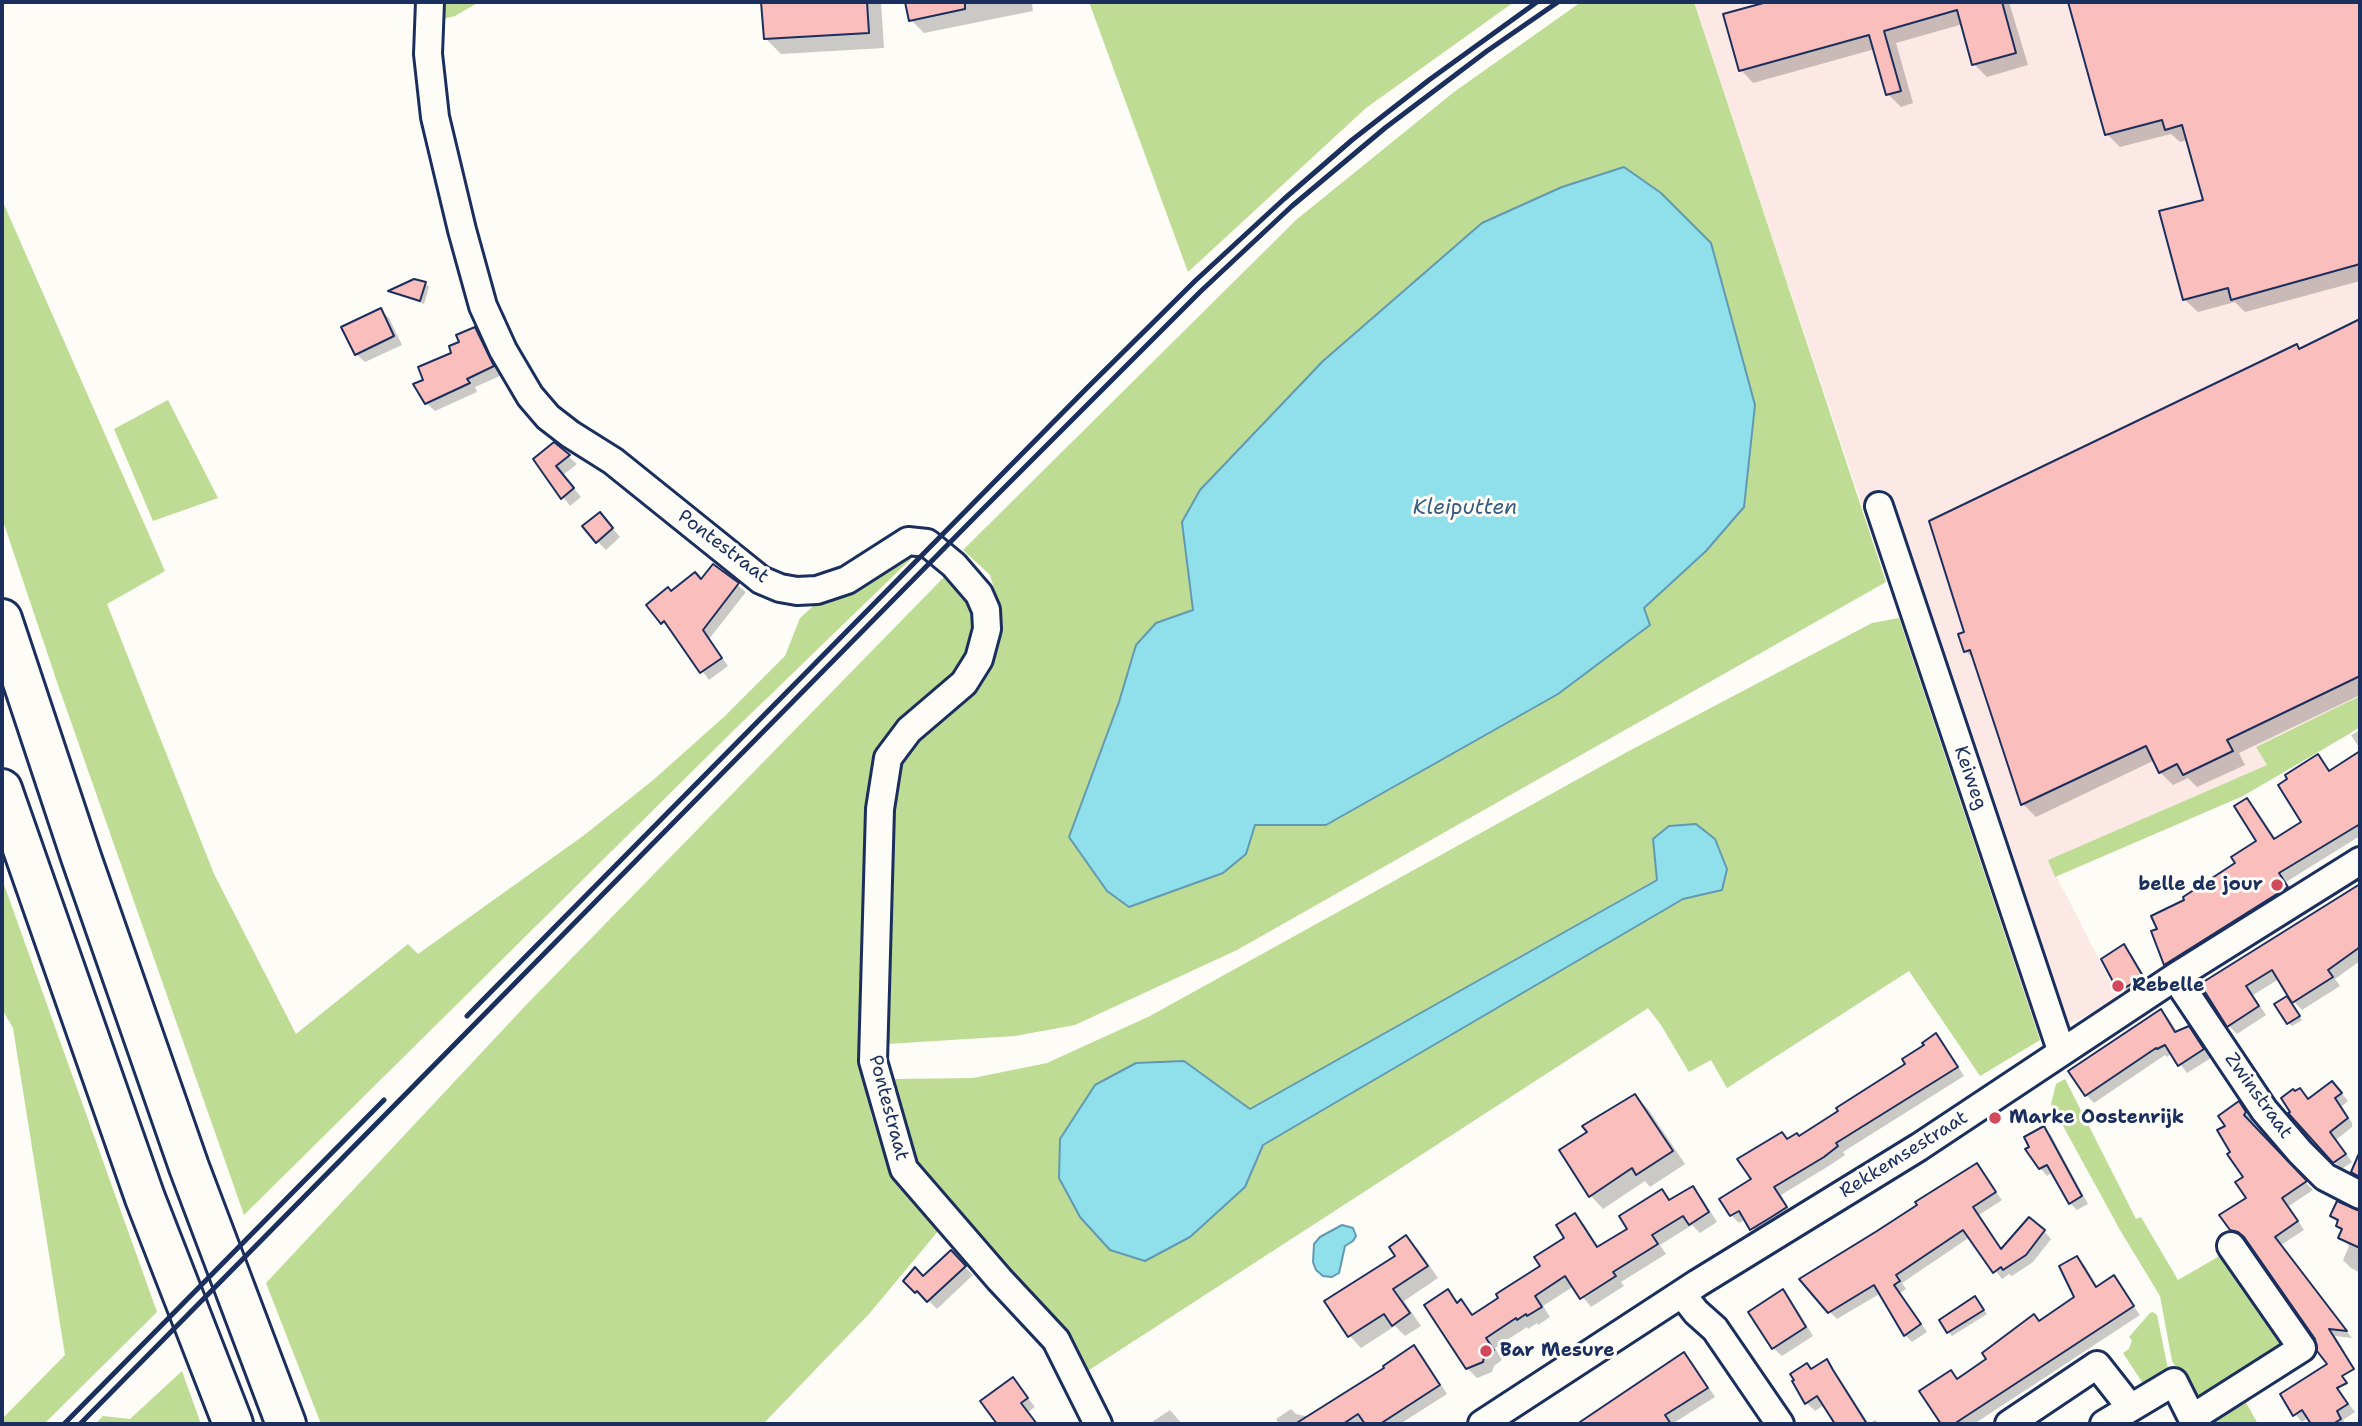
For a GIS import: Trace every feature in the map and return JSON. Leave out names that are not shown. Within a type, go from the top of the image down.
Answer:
[{"type":"highway","points":[[2,619],[189,1167],[286,1424]]},
{"type":"highway","points":[[2,789],[145,1198],[233,1424]]},
{"type":"street","name":"Pontestraat","points":[[430,2],[428,54],[435,117],[483,306],[510,362],[530,396],[548,417],[612,461],[761,580],[780,588],[817,590],[847,580],[908,541],[927,543],[954,565],[979,594],[986,610],[987,629],[979,659],[964,683],[909,730],[888,758],[880,809],[873,1061],[904,1169],[1056,1340],[1098,1424]]},
{"type":"street","name":"Keiweg","points":[[1878,506],[2061,1050]]},
{"type":"street","name":"Rekkemsestraat","points":[[1482,1424],[1690,1288],[1919,1147],[2061,1050],[2360,861]]},
{"type":"street","name":"Zwinstraat","points":[[2175,977],[2264,1110],[2325,1177],[2360,1195]]},
{"type":"street","points":[[2104,1424],[2174,1382],[2192,1418],[2302,1348],[2231,1246]]},
{"type":"street","points":[[1690,1288],[1710,1304],[1715,1329],[1780,1424]]},
{"type":"street","points":[[2009,1424],[2097,1365],[2130,1407]]},
{"type":"shaded area","points":[[1694,2],[2360,2],[2360,696],[2256,747],[2267,765],[2048,860],[2119,998],[2040,1040]]},
{"type":"green space","points":[[438,2],[479,2],[455,16],[443,19],[437,12]]},
{"type":"green space","points":[[1089,2],[1514,2],[1366,108],[1188,272]]},
{"type":"green space","points":[[1581,2],[1694,2],[1886,582],[1237,950],[1075,1025],[1015,1036],[887,1044],[882,1038],[894,761],[997,610],[990,575],[963,550],[1296,220],[1454,92]],"holes":[[[1624,167],[1661,193],[1706,551],[1644,609],[1650,625],[1558,694],[1327,825],[1255,824],[1246,854],[1119,702],[1136,645],[1156,623],[1193,610],[1200,490],[1323,361],[1482,223],[1562,187]]]},
{"type":"green space","points":[[2,200],[165,571],[107,604],[214,874],[296,1034],[408,944],[418,954],[583,836],[652,781],[725,716],[785,656],[800,618],[820,600],[903,550],[916,554],[733,731],[244,1215],[2,518]]},
{"type":"green space","points":[[168,400],[218,498],[153,521],[114,429]]},
{"type":"green space","points":[[946,575],[979,612],[969,653],[947,680],[898,721],[875,762],[864,1056],[871,1114],[888,1166],[939,1230],[869,1314],[763,1424],[321,1424],[266,1283],[527,1004]]},
{"type":"green space","points":[[1899,618],[2040,1040],[1980,1076],[1909,971],[1727,1088],[1711,1060],[1689,1072],[1648,1008],[1086,1372],[1056,1322],[1028,1287],[977,1236],[910,1159],[898,1123],[895,1079],[973,1078],[1047,1063],[1150,1016],[1627,752],[1872,623]],"holes":[[[1653,839],[1722,890],[1683,899],[1263,1145],[1245,1187],[1190,1237],[1145,1261],[1184,1061],[1250,1109],[1657,879]]]},
{"type":"green space","points":[[2360,696],[2360,727],[2349,734],[2243,796],[2055,877],[2048,860],[2267,765],[2256,747]]},
{"type":"green space","points":[[2,879],[157,1312],[44,1424],[2,1424],[2,1419],[65,1355],[13,1028],[2,1009]]},
{"type":"green space","points":[[2065,1079],[2136,1219],[2141,1217],[2178,1280],[2223,1254],[2285,1342],[2283,1352],[2204,1399],[2195,1396],[2172,1361],[2160,1296],[2120,1230],[2051,1104],[2056,1084]]},
{"type":"green space","points":[[2153,1312],[2157,1315],[2168,1369],[2144,1385],[2123,1353],[2129,1349],[2132,1340],[2129,1337]]},
{"type":"green space","points":[[182,1371],[201,1424],[95,1424],[103,1416],[130,1419]]},
{"type":"green space","points":[[2243,1397],[2258,1424],[2203,1424]]},
{"type":"water","name":"Kleiputten","points":[[1624,167],[1661,193],[1711,243],[1755,405],[1744,507],[1706,551],[1644,608],[1650,625],[1558,694],[1326,825],[1255,825],[1246,854],[1223,873],[1129,907],[1107,891],[1069,837],[1119,702],[1136,645],[1156,623],[1193,610],[1182,522],[1200,490],[1323,361],[1482,223],[1562,187]]},
{"type":"water","points":[[1696,824],[1715,839],[1727,869],[1722,890],[1683,899],[1263,1145],[1245,1187],[1190,1237],[1145,1261],[1110,1250],[1080,1217],[1059,1178],[1060,1139],[1095,1085],[1136,1063],[1184,1061],[1250,1109],[1657,880],[1653,839],[1669,826]]},
{"type":"water","points":[[1342,1225],[1353,1228],[1356,1236],[1345,1246],[1339,1273],[1332,1277],[1323,1276],[1316,1270],[1313,1262],[1314,1244],[1320,1237]]},
{"type":"building","points":[[761,2],[867,2],[869,33],[764,39]]},
{"type":"building","points":[[905,2],[965,2],[965,9],[909,21]]},
{"type":"building","points":[[1767,2],[2002,2],[2016,53],[1972,65],[1957,10],[1884,31],[1901,91],[1886,95],[1869,35],[1739,71],[1723,14]]},
{"type":"building","points":[[2068,2],[2360,2],[2360,264],[2231,300],[2228,288],[2183,300],[2159,211],[2203,200],[2182,125],[2165,130],[2162,120],[2105,135]]},
{"type":"building","points":[[414,279],[426,282],[420,301],[388,291]]},
{"type":"building","points":[[381,308],[394,336],[355,355],[341,327]]},
{"type":"building","points":[[2360,319],[2360,676],[2227,740],[2233,751],[2183,775],[2177,764],[2159,773],[2146,746],[2021,805],[1970,650],[1964,652],[1958,634],[1964,632],[1929,521],[2297,344],[2299,349]]},
{"type":"building","points":[[475,327],[494,366],[467,379],[470,383],[425,404],[413,384],[423,380],[418,367],[451,353],[449,346],[459,342],[456,335]]},
{"type":"building","points":[[554,442],[570,455],[556,466],[574,488],[561,499],[533,459]]},
{"type":"building","points":[[600,512],[613,528],[596,543],[582,526]]},
{"type":"building","points":[[713,564],[739,583],[703,630],[722,658],[700,673],[664,621],[661,624],[646,605],[668,587],[671,591],[695,572],[701,579]]},
{"type":"building","points":[[2360,751],[2360,824],[2279,873],[2288,887],[2164,965],[2151,931],[2157,929],[2151,916],[2184,900],[2183,897],[2235,863],[2231,857],[2256,841],[2234,806],[2247,798],[2274,839],[2301,822],[2278,785],[2287,779],[2285,775],[2318,754],[2329,771]]},
{"type":"building","points":[[2360,884],[2360,947],[2328,970],[2333,977],[2292,1003],[2272,970],[2246,986],[2259,1006],[2227,1027],[2200,984]]},
{"type":"building","points":[[2124,944],[2144,978],[2118,991],[2101,959]]},
{"type":"building","points":[[2287,996],[2300,1016],[2287,1024],[2274,1004]]},
{"type":"building","points":[[2161,1009],[2175,1032],[2189,1026],[2204,1049],[2178,1066],[2165,1045],[2156,1048],[2085,1096],[2068,1071]]},
{"type":"building","points":[[1936,1033],[1958,1067],[1836,1143],[1838,1146],[1824,1157],[1774,1187],[1787,1207],[1750,1230],[1739,1211],[1730,1216],[1719,1199],[1751,1179],[1737,1159],[1782,1132],[1787,1139],[1797,1133],[1799,1136],[1838,1111],[1836,1108],[1905,1064],[1902,1059],[1924,1045],[1922,1043]]},
{"type":"building","points":[[2332,1081],[2342,1093],[2335,1098],[2348,1118],[2330,1132],[2346,1154],[2333,1163],[2288,1113],[2290,1112],[2281,1098],[2293,1089],[2295,1091],[2300,1088],[2308,1099]]},
{"type":"building","points":[[1635,1094],[1673,1151],[1636,1175],[1632,1168],[1589,1197],[1559,1150],[1587,1132],[1582,1126]]},
{"type":"building","points":[[2239,1101],[2246,1112],[2244,1115],[2307,1181],[2282,1198],[2298,1221],[2275,1237],[2347,1331],[2329,1329],[2354,1369],[2342,1376],[2347,1383],[2337,1388],[2348,1404],[2337,1411],[2341,1419],[2333,1424],[2311,1424],[2302,1410],[2293,1416],[2280,1394],[2327,1364],[2317,1351],[2315,1339],[2244,1237],[2230,1230],[2219,1215],[2246,1198],[2235,1182],[2243,1177],[2227,1154],[2230,1152],[2217,1130],[2225,1126],[2218,1116]]},
{"type":"building","points":[[2044,1126],[2082,1196],[2069,1204],[2047,1165],[2039,1169],[2025,1149],[2029,1147],[2024,1137]]},
{"type":"building","points":[[2360,1151],[2360,1177],[2351,1172]]},
{"type":"building","points":[[1977,1163],[1996,1192],[1973,1207],[2001,1249],[2029,1217],[2045,1230],[2026,1255],[2003,1270],[2001,1267],[1993,1273],[1963,1230],[1896,1275],[1900,1281],[1894,1285],[1921,1324],[1904,1336],[1874,1285],[1828,1313],[1799,1279],[1917,1205],[1915,1202]]},
{"type":"building","points":[[1693,1186],[1709,1212],[1689,1225],[1683,1216],[1652,1235],[1658,1244],[1613,1272],[1616,1276],[1580,1299],[1565,1276],[1535,1296],[1542,1307],[1527,1316],[1526,1314],[1517,1320],[1516,1318],[1486,1338],[1494,1350],[1484,1357],[1483,1362],[1466,1369],[1424,1305],[1448,1289],[1457,1303],[1461,1299],[1472,1315],[1498,1298],[1496,1294],[1540,1266],[1534,1257],[1564,1238],[1556,1225],[1575,1213],[1597,1247],[1627,1229],[1619,1216],[1662,1189],[1669,1200]]},
{"type":"building","points":[[2337,1201],[2360,1211],[2360,1248],[2338,1238],[2342,1229],[2336,1226],[2338,1220],[2330,1216]]},
{"type":"building","points":[[1406,1235],[1428,1266],[1393,1289],[1410,1313],[1392,1326],[1384,1314],[1348,1337],[1324,1301],[1395,1256],[1389,1247]]},
{"type":"building","points":[[951,1250],[966,1266],[927,1302],[903,1281],[915,1267],[923,1276]]},
{"type":"building","points":[[2077,1256],[2096,1287],[2114,1275],[2134,1306],[1954,1424],[1941,1424],[1919,1391],[1951,1370],[1957,1379],[1986,1359],[1982,1353],[2034,1314],[2039,1321],[2074,1297],[2059,1266]]},
{"type":"building","points":[[1783,1289],[1806,1327],[1772,1349],[1748,1312]]},
{"type":"building","points":[[1975,1296],[1984,1310],[1947,1333],[1939,1320]]},
{"type":"building","points":[[1414,1345],[1440,1385],[1380,1424],[1365,1424],[1358,1414],[1343,1424],[1295,1424],[1384,1368],[1383,1366]]},
{"type":"building","points":[[1684,1352],[1708,1388],[1665,1415],[1671,1424],[1577,1424]]},
{"type":"building","points":[[1827,1359],[1867,1424],[1835,1424],[1817,1396],[1805,1404],[1790,1374],[1807,1363],[1811,1369]]},
{"type":"building","points":[[1013,1377],[1028,1398],[1021,1403],[1037,1424],[997,1424],[980,1401]]},
{"type":"railway","points":[[467,1016],[1195,281],[1352,140],[1537,2]]},
{"type":"railway","points":[[80,1424],[1201,291],[1292,206],[1385,128],[1487,51],[1558,2]]},
{"type":"railway","points":[[64,1424],[384,1100]]},
{"type":"place","name":"belle de jour","points":[[2277,885]]},
{"type":"place","name":"Rebelle","points":[[2118,986]]},
{"type":"place","name":"Marke Oostenrijk","points":[[1995,1118]]},
{"type":"place","name":"Bar Mesure","points":[[1486,1351]]}]
